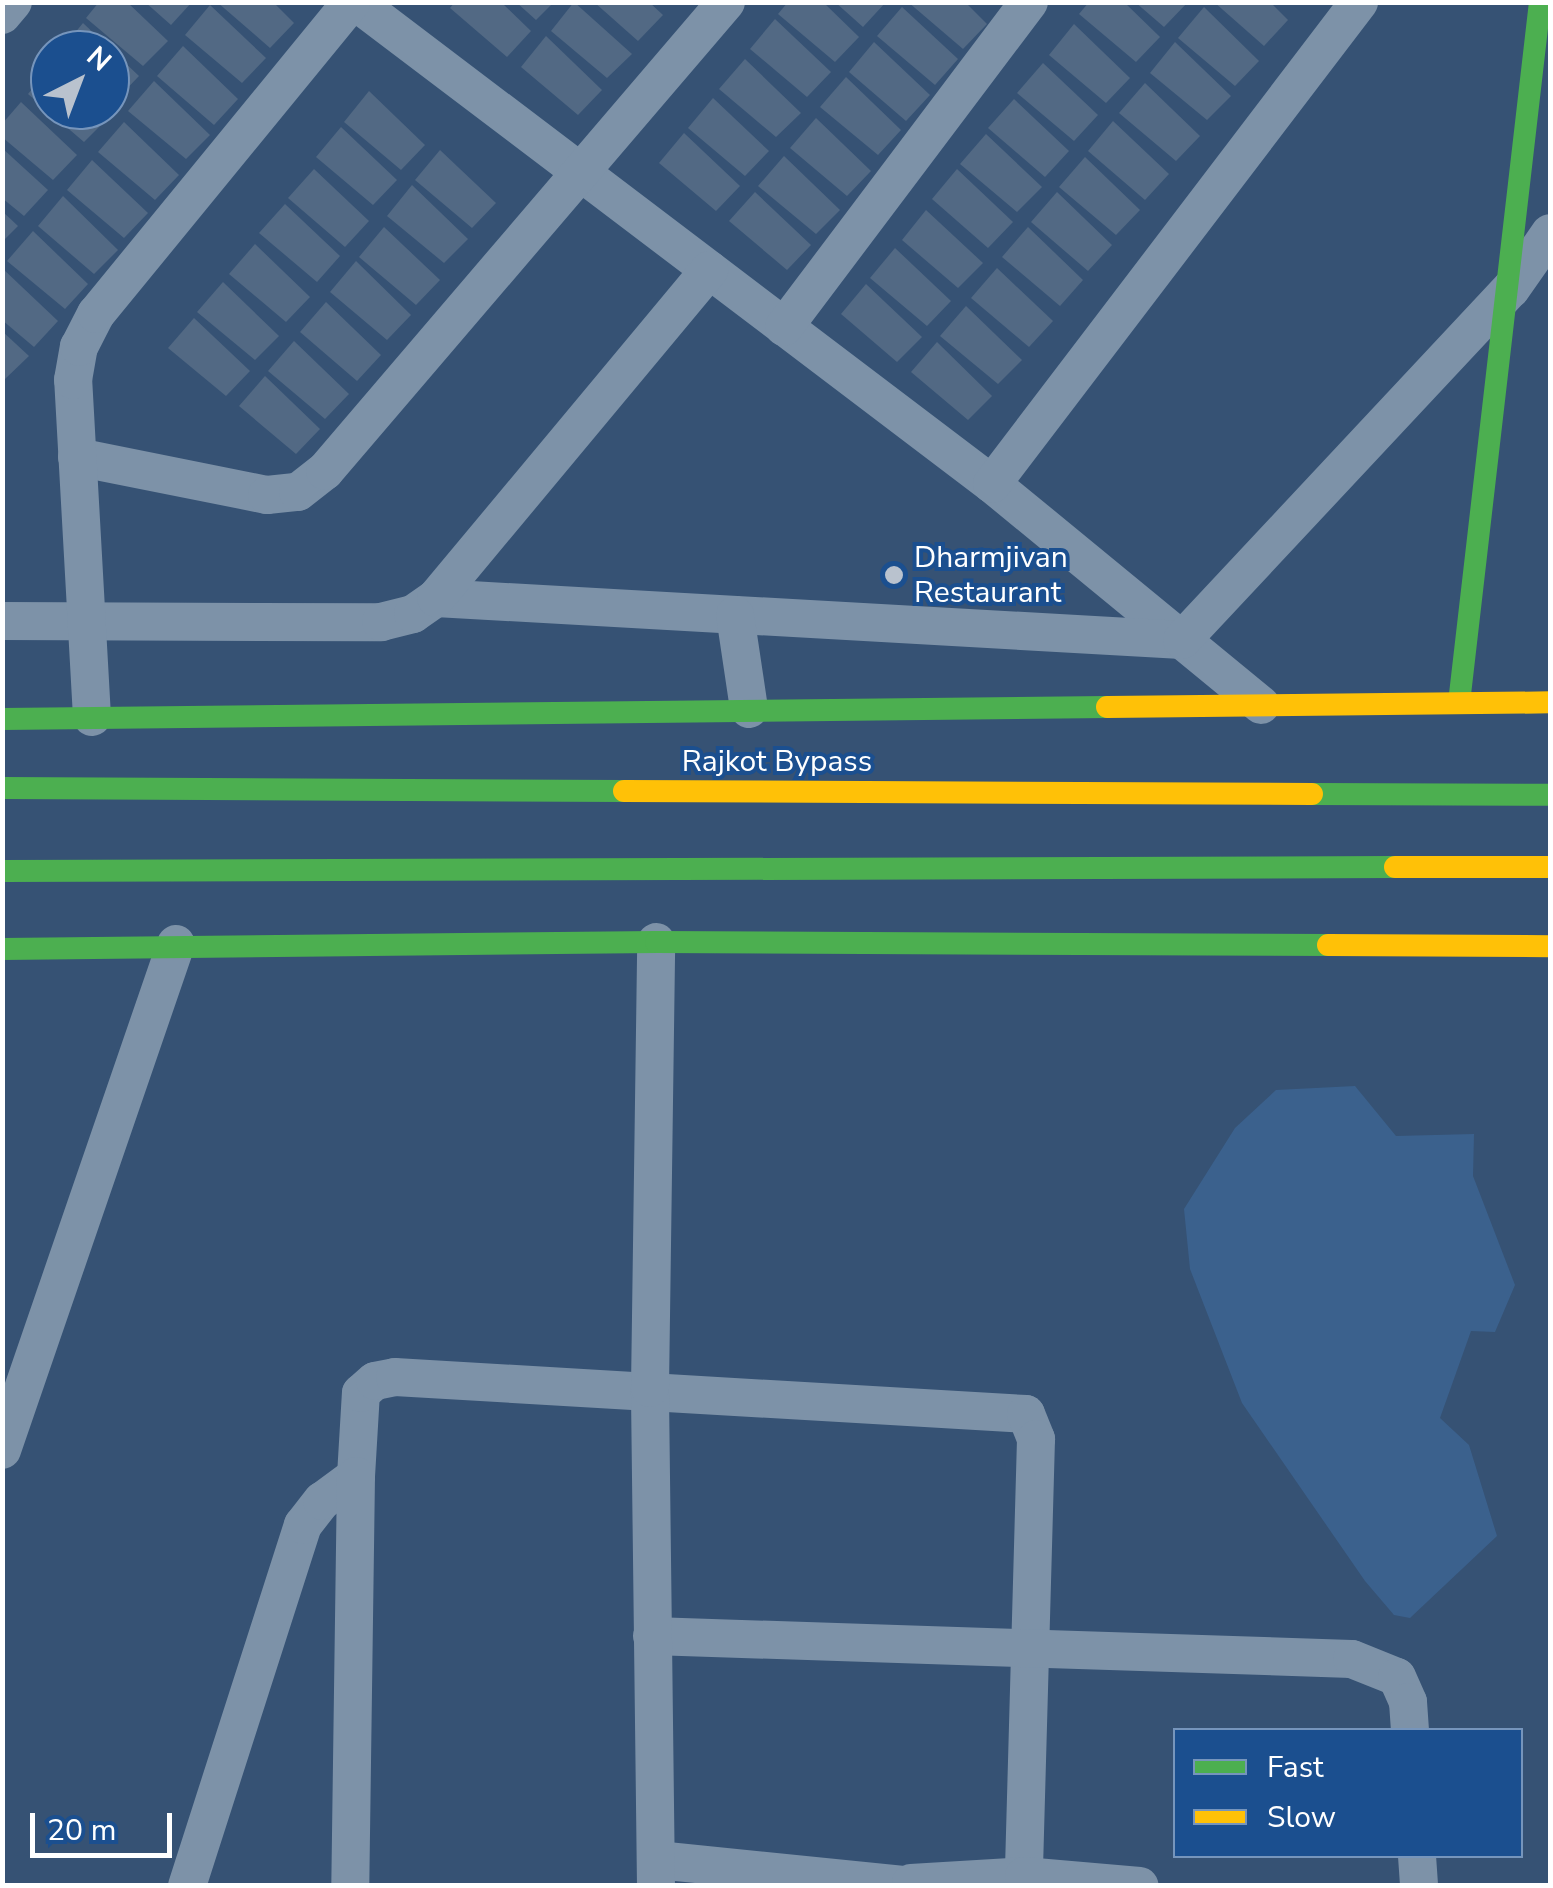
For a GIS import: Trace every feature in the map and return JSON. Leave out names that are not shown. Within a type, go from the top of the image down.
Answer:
[{"type":"main road","points":[[1458,703],[1511,289],[1540,2]]},
{"type":"main road","points":[[2,718],[1550,702]]},
{"type":"main road","name":"Rajkot Bypass","points":[[2,788],[1550,795]]},
{"type":"main road","points":[[2,871],[1550,868]]},
{"type":"main road","points":[[2,949],[176,944],[656,942],[1550,946]]},
{"type":"street","points":[[2,14],[13,2]]},
{"type":"street","points":[[92,717],[73,380],[78,348],[96,314],[353,2],[992,484],[1261,705]]},
{"type":"street","points":[[77,456],[268,495],[298,492],[325,471],[726,2]]},
{"type":"street","points":[[784,327],[1029,2]]},
{"type":"street","points":[[992,484],[1359,2]]},
{"type":"street","points":[[1182,640],[1511,289],[1550,233]]},
{"type":"street","points":[[2,621],[381,622],[414,614],[436,598],[709,270]]},
{"type":"street","points":[[436,598],[1182,640]]},
{"type":"street","points":[[736,615],[749,710]]},
{"type":"street","points":[[656,942],[650,1388],[656,1873],[911,1884],[1024,1876],[1140,1886]]},
{"type":"street","points":[[2,1450],[176,944]]},
{"type":"street","points":[[350,1886],[355,1414],[361,1393],[375,1381],[650,1388],[1026,1414],[1036,1439],[1034,1651],[1024,1876]]},
{"type":"street","points":[[186,1886],[303,1525],[356,1476]]},
{"type":"street","points":[[652,1636],[1377,1664],[1397,1677],[1408,1702],[1410,1728]]},
{"type":"street","points":[[1417,1858],[1418,1886]]},
{"type":"water","points":[[1355,1086],[1396,1136],[1474,1134],[1473,1176],[1515,1285],[1495,1332],[1471,1331],[1440,1418],[1469,1445],[1497,1536],[1410,1618],[1394,1615],[1365,1581],[1242,1403],[1190,1269],[1184,1209],[1235,1128],[1276,1090]]},
{"type":"building","points":[[99,2],[127,2],[168,41],[143,66],[130,55],[130,30],[100,30],[86,18]]},
{"type":"building","points":[[145,2],[192,2],[171,25]]},
{"type":"building","points":[[217,2],[273,2],[294,23],[270,48]]},
{"type":"building","points":[[455,2],[501,2],[531,31],[507,57],[450,8]]},
{"type":"building","points":[[516,2],[554,2],[536,20]]},
{"type":"building","points":[[574,2],[632,54],[607,78],[551,31]]},
{"type":"building","points":[[594,2],[649,2],[663,15],[638,41]]},
{"type":"building","points":[[788,2],[823,2],[859,37],[835,62],[778,14]]},
{"type":"building","points":[[835,2],[886,2],[863,27]]},
{"type":"building","points":[[908,2],[965,2],[987,24],[963,49]]},
{"type":"building","points":[[1089,2],[1124,2],[1160,37],[1136,62],[1079,14]]},
{"type":"building","points":[[1135,2],[1188,2],[1164,27]]},
{"type":"building","points":[[1214,2],[1270,2],[1288,20],[1264,46]]},
{"type":"building","points":[[210,5],[266,58],[242,83],[185,35]]},
{"type":"building","points":[[902,7],[958,59],[935,85],[877,36]]},
{"type":"building","points":[[1204,7],[1259,61],[1235,86],[1178,38]]},
{"type":"building","points":[[775,19],[831,72],[807,97],[750,49]]},
{"type":"building","points":[[1074,24],[1130,78],[1106,103],[1049,55]]},
{"type":"building","points":[[546,36],[602,90],[578,115],[521,67]]},
{"type":"building","points":[[874,42],[930,95],[906,121],[849,72]]},
{"type":"building","points":[[1175,42],[1231,96],[1207,120],[1150,73]]},
{"type":"building","points":[[183,46],[238,99],[214,125],[157,76]]},
{"type":"building","points":[[745,59],[801,113],[776,137],[719,89]]},
{"type":"building","points":[[1043,63],[1098,115],[1074,141],[1017,93]]},
{"type":"building","points":[[130,67],[139,76],[130,85]]},
{"type":"building","points":[[846,77],[901,130],[878,155],[820,107]]},
{"type":"building","points":[[154,81],[210,135],[186,159],[130,109]]},
{"type":"building","points":[[1145,83],[1200,136],[1176,161],[1119,113]]},
{"type":"building","points":[[369,91],[425,145],[401,170],[344,122]]},
{"type":"building","points":[[713,98],[769,151],[745,176],[688,128]]},
{"type":"building","points":[[1014,99],[1069,151],[1045,177],[988,128]]},
{"type":"building","points":[[21,102],[30,111],[30,130],[51,130],[77,155],[53,180],[2,137],[2,124]]},
{"type":"building","points":[[816,118],[871,171],[847,196],[790,148]]},
{"type":"building","points":[[1113,121],[1169,174],[1145,200],[1088,151]]},
{"type":"building","points":[[341,127],[397,180],[373,205],[316,157]]},
{"type":"building","points":[[130,128],[179,175],[155,200],[98,152],[117,130]]},
{"type":"building","points":[[70,130],[96,130],[84,142]]},
{"type":"building","points":[[684,133],[740,186],[716,211],[659,163]]},
{"type":"building","points":[[986,134],[1042,187],[1017,212],[960,164]]},
{"type":"building","points":[[2,148],[48,190],[24,216],[2,198]]},
{"type":"building","points":[[440,150],[496,203],[472,228],[415,180]]},
{"type":"building","points":[[784,156],[840,210],[816,234],[758,186]]},
{"type":"building","points":[[1085,157],[1140,210],[1116,235],[1059,187]]},
{"type":"building","points":[[92,160],[148,213],[124,238],[67,190]]},
{"type":"building","points":[[314,169],[369,221],[345,247],[288,198]]},
{"type":"building","points":[[957,169],[1013,222],[988,248],[932,199]]},
{"type":"building","points":[[412,185],[468,239],[444,263],[387,216]]},
{"type":"building","points":[[755,192],[811,245],[787,270],[729,221]]},
{"type":"building","points":[[1057,192],[1112,245],[1088,271],[1031,222]]},
{"type":"building","points":[[63,196],[118,250],[94,274],[38,226]]},
{"type":"building","points":[[285,204],[340,256],[317,282],[259,233]]},
{"type":"building","points":[[926,210],[983,263],[958,288],[902,240]]},
{"type":"building","points":[[2,211],[18,226],[2,242]]},
{"type":"building","points":[[384,227],[440,280],[416,305],[359,257]]},
{"type":"building","points":[[1028,227],[1083,280],[1060,306],[1002,257]]},
{"type":"building","points":[[33,231],[88,284],[65,309],[7,261]]},
{"type":"building","points":[[255,244],[310,297],[286,322],[229,274]]},
{"type":"building","points":[[895,248],[951,301],[927,326],[870,278]]},
{"type":"building","points":[[356,261],[411,315],[387,340],[330,292]]},
{"type":"building","points":[[2,268],[58,321],[34,347],[2,320]]},
{"type":"building","points":[[997,268],[1053,321],[1029,347],[971,298]]},
{"type":"building","points":[[223,282],[279,336],[255,360],[197,312]]},
{"type":"building","points":[[866,284],[922,337],[897,362],[841,314]]},
{"type":"building","points":[[326,302],[381,355],[357,381],[300,332]]},
{"type":"building","points":[[966,306],[1022,360],[998,384],[940,336]]},
{"type":"building","points":[[194,318],[250,371],[226,396],[168,348]]},
{"type":"building","points":[[2,331],[29,356],[4,380],[2,379]]},
{"type":"building","points":[[294,341],[349,394],[325,419],[268,371]]},
{"type":"building","points":[[937,342],[992,396],[968,420],[911,372]]},
{"type":"building","points":[[265,376],[320,429],[296,454],[239,406]]},
{"type":"traffic: fast","points":[[1459,703],[1540,2]]},
{"type":"traffic: fast","points":[[2,719],[1107,707]]},
{"type":"traffic: fast","points":[[2,788],[624,791]]},
{"type":"traffic: fast","points":[[1312,794],[1550,795]]},
{"type":"traffic: fast","points":[[2,871],[1395,867]]},
{"type":"traffic: fast","points":[[2,949],[656,942],[1328,945]]},
{"type":"traffic: slow","points":[[1107,707],[1550,702]]},
{"type":"traffic: slow","points":[[624,791],[1312,794]]},
{"type":"traffic: slow","points":[[1395,867],[1550,867]]},
{"type":"traffic: slow","points":[[1328,945],[1550,946]]},
{"type":"place","name":"Dharmjivan Restaurant","points":[[894,575]]}]
